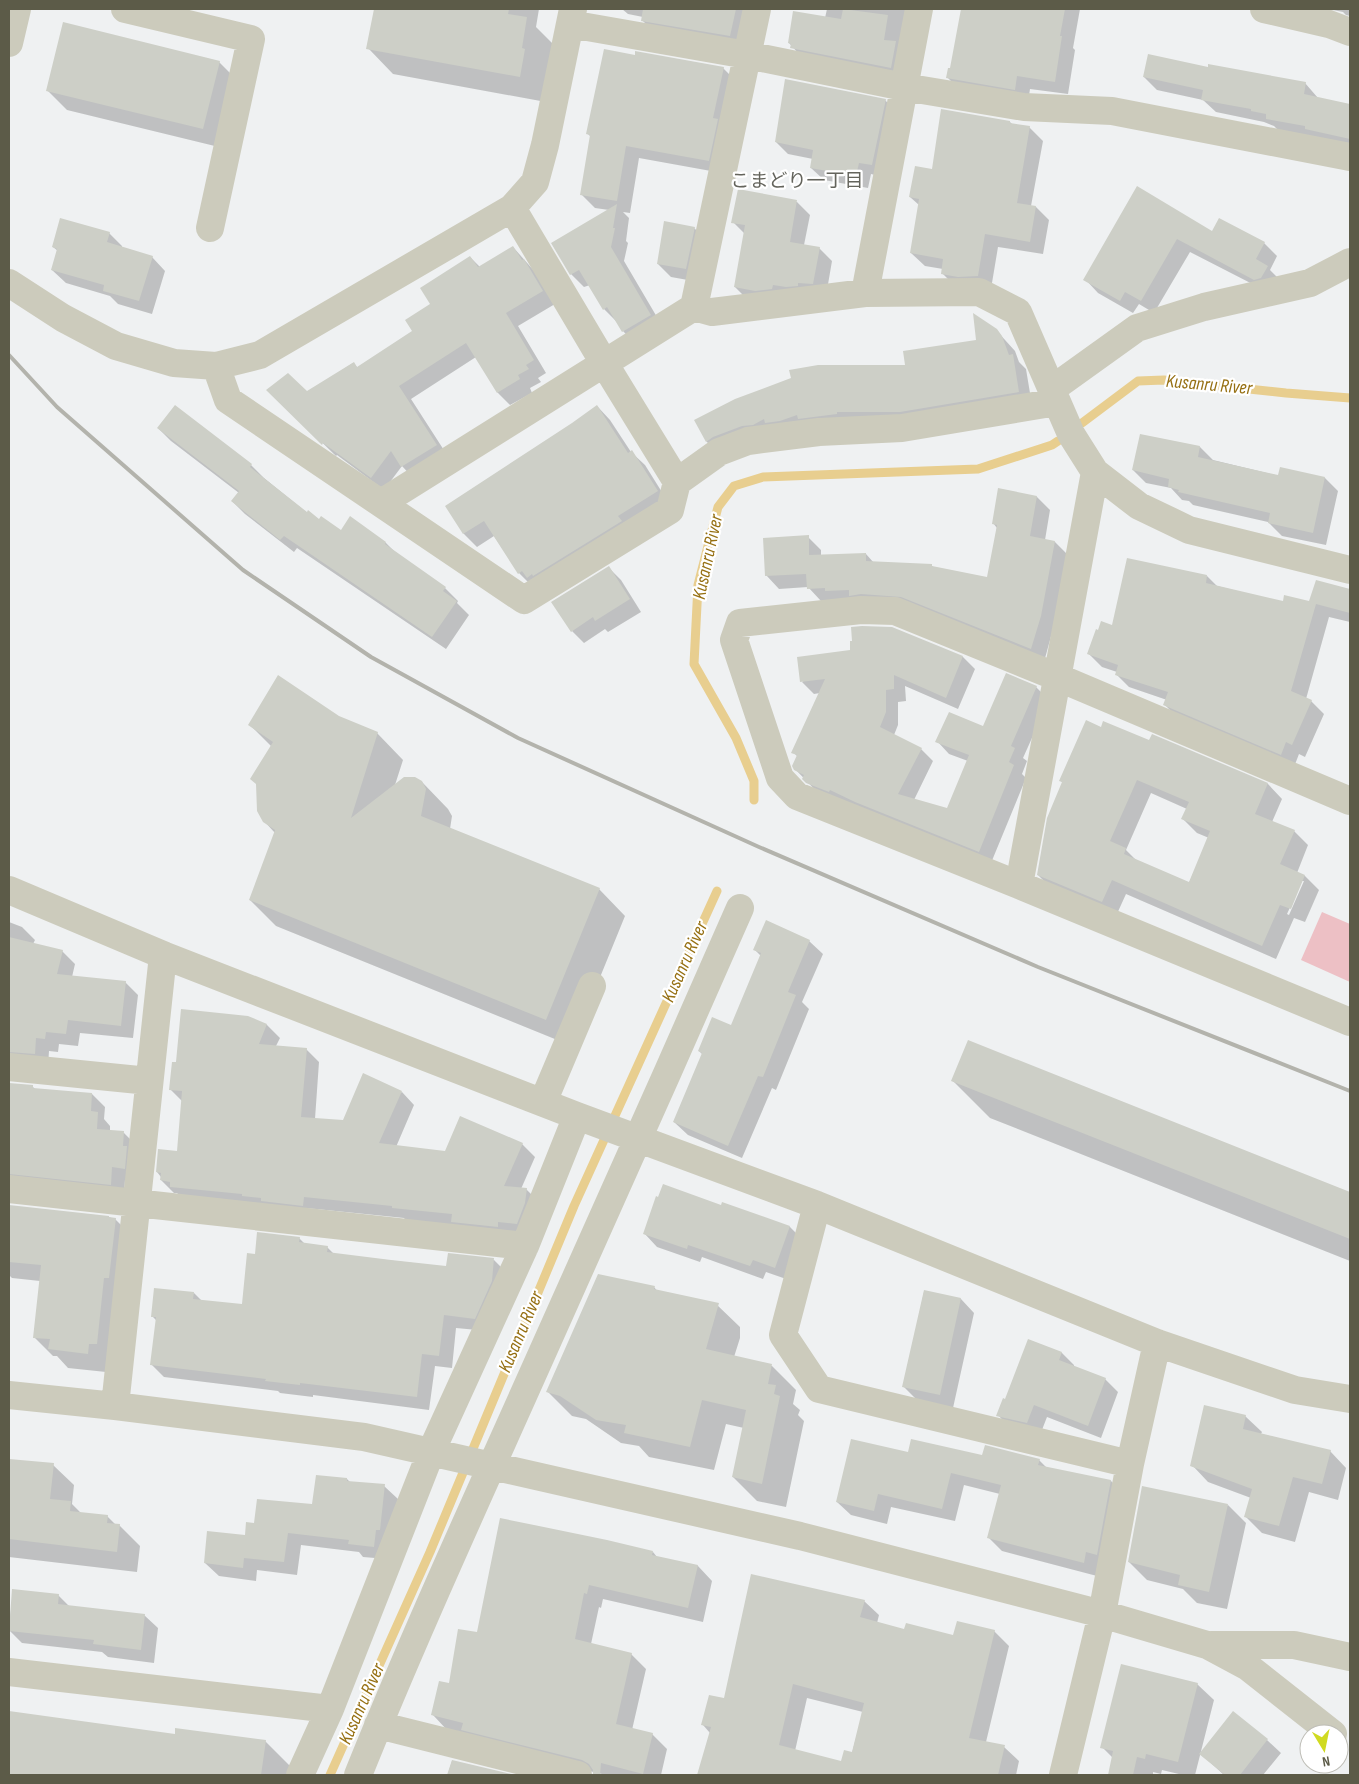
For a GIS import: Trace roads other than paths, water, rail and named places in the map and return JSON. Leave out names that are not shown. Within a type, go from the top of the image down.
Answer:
[{"type":"street","points":[[9,43],[17,9]]},
{"type":"street","points":[[125,9],[252,39],[210,228]]},
{"type":"street","points":[[381,503],[694,307],[757,9]]},
{"type":"street","points":[[865,294],[919,9]]},
{"type":"street","points":[[1264,9],[1329,24],[1350,32]]},
{"type":"street","points":[[9,282],[63,318],[116,346],[174,363],[216,366],[260,355],[512,208],[535,182],[545,145],[572,17],[904,87],[1024,107],[1112,111],[1350,157]]},
{"type":"street","points":[[512,208],[677,482]]},
{"type":"street","points":[[216,366],[228,400],[524,600],[670,510],[677,482],[719,452],[748,441],[819,432],[902,428],[1054,396],[1137,328],[1204,307],[1310,283],[1350,262]]},
{"type":"street","points":[[694,307],[712,312],[865,294],[979,292],[1018,312],[1071,434],[1095,472],[1139,506],[1189,530],[1350,570]]},
{"type":"street","points":[[1019,885],[1095,472]]},
{"type":"street","points":[[1350,801],[1057,677],[895,611],[861,610],[740,623],[734,640],[780,778],[797,796],[1019,885],[1350,1022]]},
{"type":"street","points":[[9,890],[162,955],[580,1117],[817,1205],[1157,1343],[1295,1390],[1350,1399]]},
{"type":"street","points":[[358,1775],[486,1465],[631,1136],[740,908]]},
{"type":"street","points":[[115,1406],[162,955]]},
{"type":"street","points":[[542,1102],[592,986]]},
{"type":"street","points":[[9,1067],[149,1081]]},
{"type":"street","points":[[300,1775],[439,1454],[580,1117]]},
{"type":"street","points":[[9,1189],[525,1246]]},
{"type":"street","points":[[817,1205],[784,1335],[819,1390],[1130,1464]]},
{"type":"street","points":[[1063,1775],[1102,1614],[1130,1464],[1157,1343]]},
{"type":"street","points":[[9,1395],[115,1406],[364,1438],[800,1536],[1102,1614],[1206,1645],[1248,1667],[1320,1724]]},
{"type":"street","points":[[1206,1645],[1294,1645],[1350,1657]]},
{"type":"street","points":[[9,1672],[330,1709]]},
{"type":"street","points":[[378,1725],[578,1775]]},
{"type":"waterway","name":"Kusanru River","points":[[1082,423],[1138,381],[1164,380],[1350,398]]},
{"type":"waterway","name":"Kusanru River","points":[[754,800],[754,781],[736,738],[694,664],[698,585],[718,507],[734,486],[763,477],[978,469],[1052,445],[1058,441]]},
{"type":"waterway","name":"Kusanru River","points":[[330,1775],[430,1552],[574,1206],[717,891]]},
{"type":"railway","points":[[9,355],[57,407],[243,570],[371,657],[518,738],[759,847],[1038,967],[1350,1091]]},
{"type":"district","name":"こまどり一丁目","points":[[797,181]]}]
